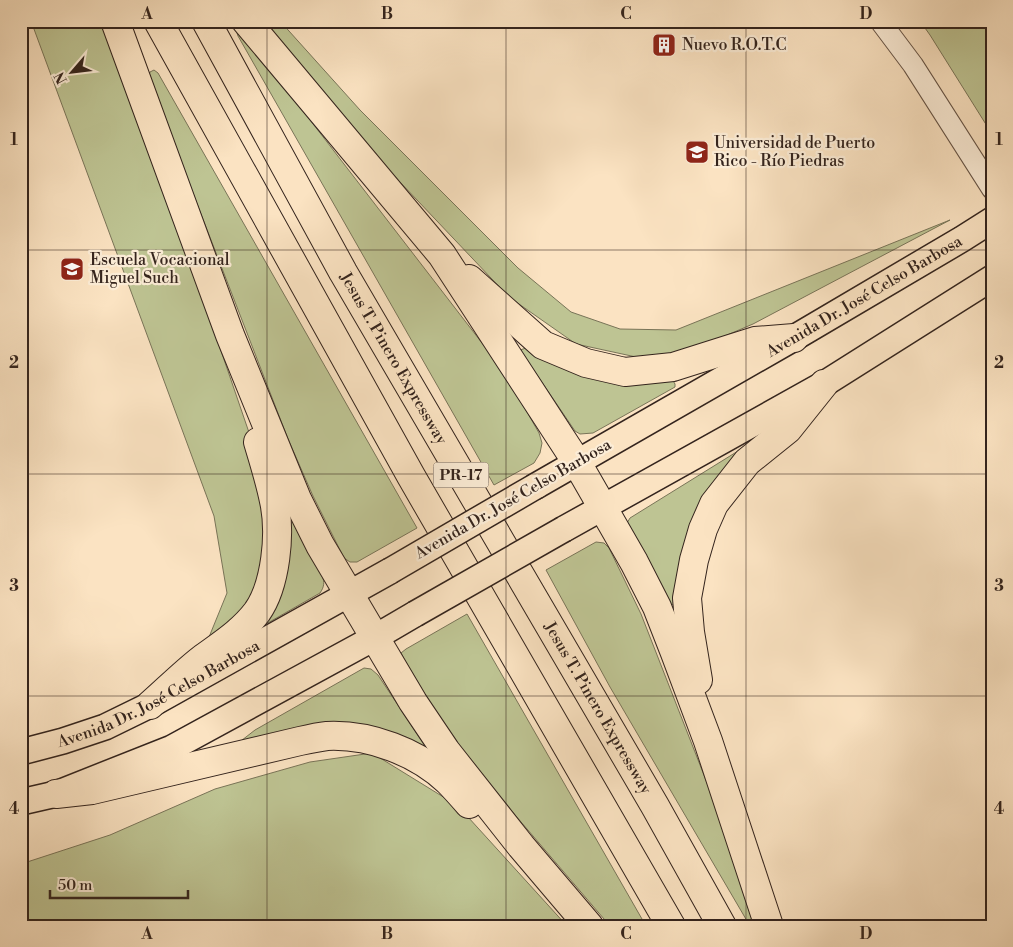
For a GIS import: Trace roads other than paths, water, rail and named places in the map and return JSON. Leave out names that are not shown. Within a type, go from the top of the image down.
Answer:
[{"type":"highway","points":[[115,21],[230,334],[297,499],[320,545],[374,638],[446,751],[521,846],[588,926]]},
{"type":"highway","name":"PR-17","points":[[158,21],[411,476],[671,926]]},
{"type":"highway","name":"Jesus T. Pinero Expressway","points":[[206,21],[343,272],[650,798],[722,926]]},
{"type":"highway","points":[[246,21],[442,255],[576,461],[604,508],[634,562],[656,608],[708,741],[768,926]]},
{"type":"highway","points":[[442,255],[542,345],[594,364],[625,372],[673,367],[755,341],[794,338]]},
{"type":"highway","points":[[150,705],[201,660],[223,645],[242,628],[257,612],[265,598],[272,578],[275,562],[275,503],[230,334]]},
{"type":"highway","points":[[708,741],[690,632],[687,598],[694,560],[703,529],[714,504],[747,462],[788,429],[824,384]]},
{"type":"highway","points":[[56,794],[92,790],[300,740],[326,736],[360,738],[388,745],[426,764],[447,780],[470,805],[521,846]]},
{"type":"main road","name":"Avenida Dr. José Celso Barbosa","points":[[21,752],[96,730],[150,705],[390,571],[576,461],[794,338],[992,220]]},
{"type":"main road","points":[[21,802],[56,794],[172,748],[374,638],[564,529],[824,384],[992,278]]},
{"type":"street","points":[[880,21],[913,65],[992,189]]},
{"type":"place","name":"Nuevo R.O.T.C","points":[[664,45]]},
{"type":"place","name":"Universidad de Puerto Rico - Río Piedras","points":[[697,152]]},
{"type":"place","name":"Escuela Vocacional Miguel Such","points":[[72,269]]}]
